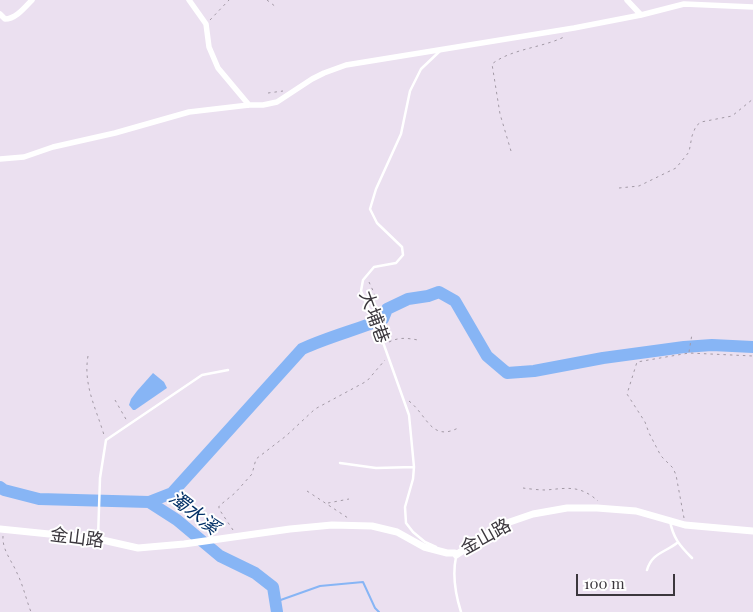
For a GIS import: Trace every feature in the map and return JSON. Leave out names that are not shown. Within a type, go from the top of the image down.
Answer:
[{"type":"street","points":[[0,14],[5,19],[10,19],[20,13],[32,0]]},
{"type":"street","points":[[188,0],[206,24],[209,46],[218,68],[249,105]]},
{"type":"street","points":[[627,0],[641,15]]},
{"type":"street","points":[[0,159],[24,157],[53,147],[115,133],[189,112],[277,102],[324,72],[346,66],[574,28],[641,15],[684,4],[753,7]]},
{"type":"street","name":"金山路","points":[[2,529],[98,539],[138,548],[332,525],[372,526],[398,532],[424,547],[447,553],[455,553],[456,555],[502,525],[534,514],[567,508],[636,511],[685,525],[753,531]]},
{"type":"lane","name":"大埔巷","points":[[441,50],[421,69],[410,91],[401,134],[376,189],[370,208],[377,223],[402,247],[403,255],[396,263],[374,267],[361,285],[361,291],[384,344],[409,415],[414,466],[413,479],[404,507],[406,523],[425,542],[447,553]]},
{"type":"lane","points":[[98,539],[100,478],[106,440],[202,375],[228,370]]},
{"type":"lane","points":[[340,463],[376,468],[414,466]]},
{"type":"lane","points":[[670,521],[677,543],[692,558]]},
{"type":"lane","points":[[647,570],[650,562],[656,555],[668,550],[677,543]]},
{"type":"lane","points":[[456,555],[454,568],[455,593],[461,612]]},
{"type":"path","points":[[206,24],[229,0]]},
{"type":"path","points":[[267,0],[276,7]]},
{"type":"path","points":[[511,151],[500,114],[492,64],[500,58],[556,41],[567,35],[574,28]]},
{"type":"path","points":[[268,93],[293,91]]},
{"type":"path","points":[[619,188],[639,186],[676,168],[689,152],[696,126],[701,122],[732,116],[753,99]]},
{"type":"path","points":[[366,276],[374,295]]},
{"type":"path","points":[[689,353],[692,334]]},
{"type":"path","points":[[384,344],[395,339],[418,340]]},
{"type":"path","points":[[685,525],[673,468],[661,456],[645,422],[627,394],[637,362],[689,353],[753,356]]},
{"type":"path","points":[[88,356],[86,367],[87,382],[106,440]]},
{"type":"path","points":[[238,536],[224,517],[219,506],[235,493],[252,474],[256,459],[286,436],[314,409],[367,381],[388,357]]},
{"type":"path","points":[[402,396],[413,404],[432,428],[441,433],[450,432],[460,427]]},
{"type":"path","points":[[115,400],[129,424]]},
{"type":"path","points":[[523,488],[544,490],[574,488],[591,494],[607,509]]},
{"type":"path","points":[[307,491],[348,518]]},
{"type":"path","points":[[327,503],[350,499]]},
{"type":"path","points":[[2,529],[8,559],[18,574],[31,612]]},
{"type":"water","points":[[153,373],[164,382],[167,388],[133,410],[129,405],[131,399]]},
{"type":"waterway","points":[[149,502],[172,493],[302,349],[383,319],[387,309],[408,299],[439,292],[455,301],[487,356],[507,373],[534,371],[603,358],[684,347],[712,345],[753,347]]},
{"type":"waterway","name":"濁水溪","points":[[0,487],[4,490],[39,499],[149,502],[177,520],[220,556],[255,573],[273,587],[277,612]]},
{"type":"waterway","points":[[275,602],[320,586],[363,582],[375,608],[379,612]]}]
